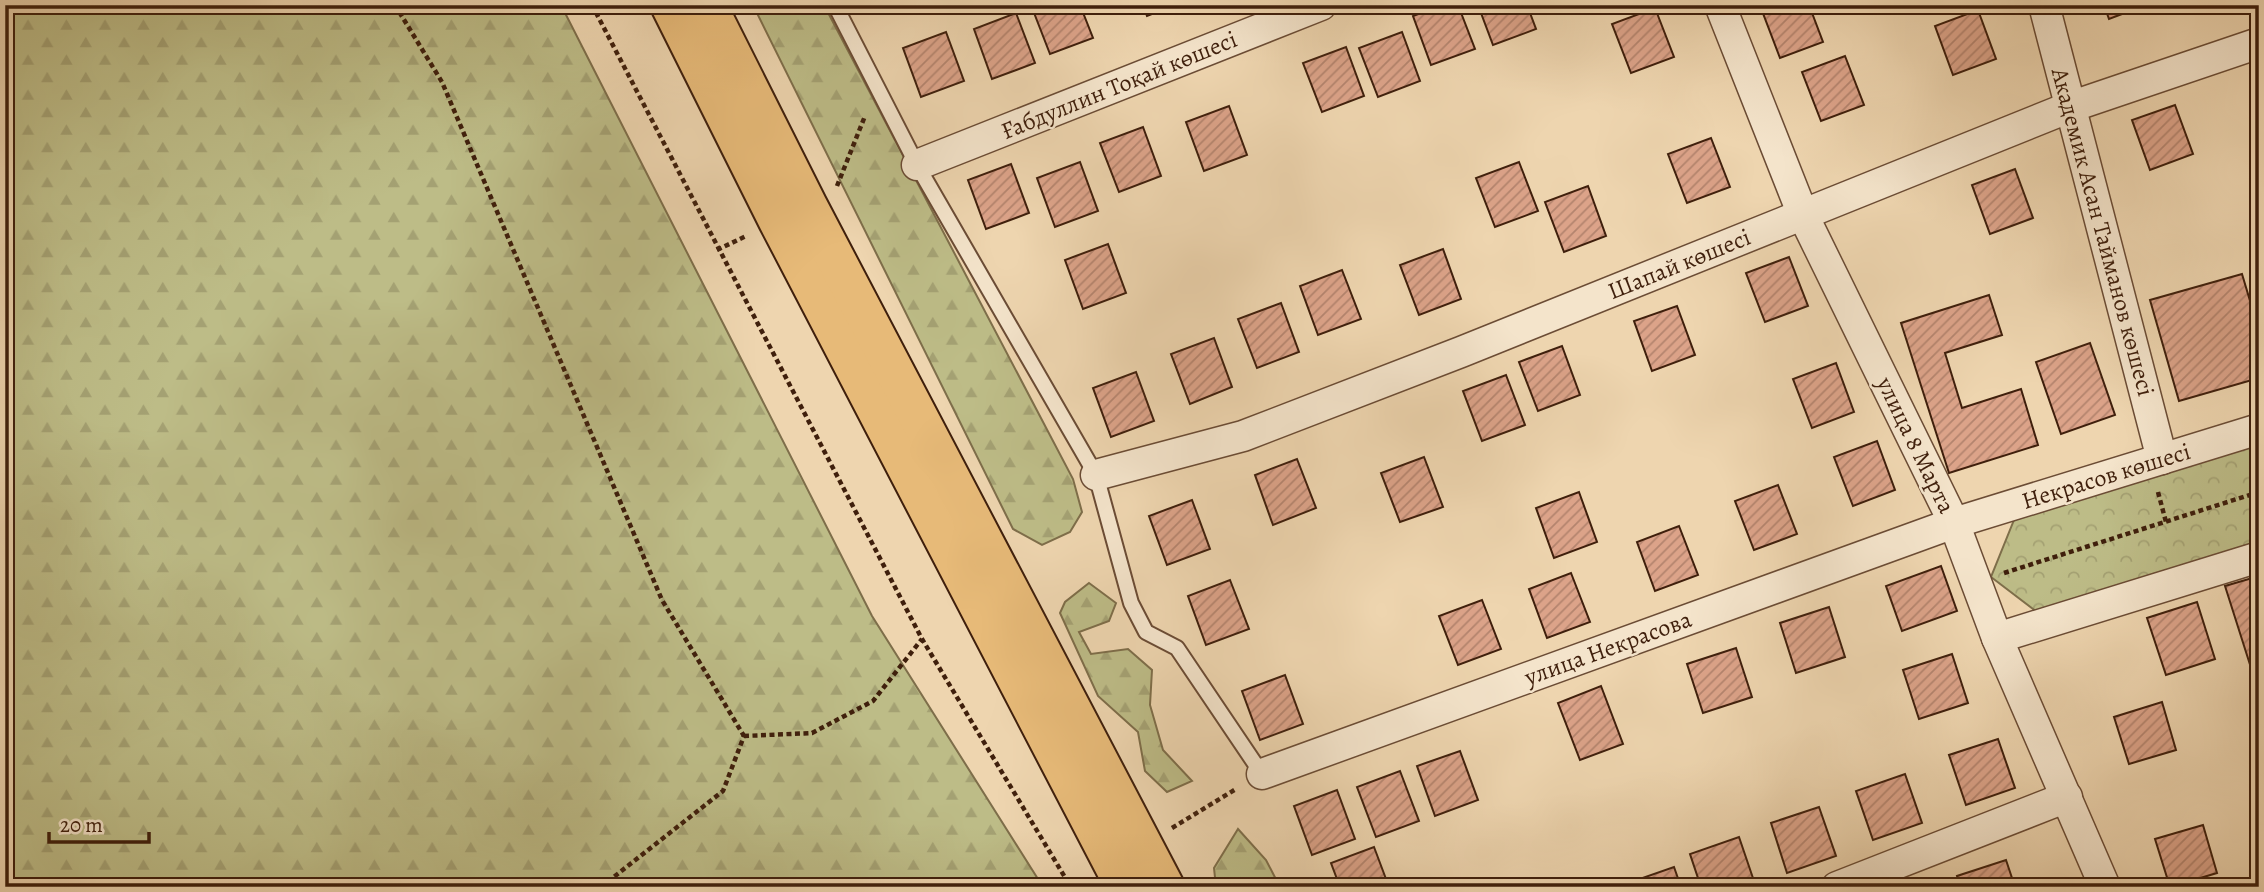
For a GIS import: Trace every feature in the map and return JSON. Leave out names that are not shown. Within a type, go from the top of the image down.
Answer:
[{"type":"main road","points":[[670,5],[778,221],[1125,887]]},
{"type":"main road","points":[[707,5],[808,206],[1165,887]]},
{"type":"street","name":"Ғабдуллин Тоқай көшесі","points":[[917,165],[1321,5]]},
{"type":"street","name":"улица 8 Марта","points":[[1720,5],[1803,215],[1954,523],[1997,638],[2105,887]]},
{"type":"street","name":"Академик Асан Тайманов көшесі","points":[[2044,5],[2162,459]]},
{"type":"street","name":"Шапай көшесі","points":[[1097,475],[1243,436],[1461,352],[2070,107],[2259,43]]},
{"type":"street","name":"Некрасов көшесі","points":[[1954,523],[2259,429]]},
{"type":"street","name":"улица Некрасова","points":[[1262,774],[1954,523]]},
{"type":"street","points":[[1997,638],[2259,557]]},
{"type":"street","points":[[1837,887],[2067,797]]},
{"type":"lane","points":[[835,5],[917,165],[1097,475],[1131,603],[1146,632],[1177,648],[1262,774]]},
{"type":"path","points":[[395,5],[442,82],[662,600],[744,736]]},
{"type":"path","points":[[592,5],[717,250],[922,639],[1069,884],[1074,887]]},
{"type":"path","points":[[834,194],[876,86]]},
{"type":"path","points":[[1976,582],[2259,492]]},
{"type":"path","points":[[744,736],[813,733],[873,701],[922,639]]},
{"type":"path","points":[[601,887],[723,791],[744,736]]},
{"type":"path","points":[[1144,845],[1262,774]]},
{"type":"green space","points":[[5,5],[561,5],[872,616],[1043,887],[5,887]]},
{"type":"green space","points":[[753,5],[824,5],[1073,479],[1082,512],[1070,532],[1042,545],[1013,529]]},
{"type":"green space","points":[[2259,443],[2259,542],[2037,612],[1991,577],[2014,520]]},
{"type":"green space","points":[[1089,583],[1116,603],[1109,621],[1079,632],[1091,654],[1128,649],[1152,670],[1150,705],[1163,750],[1192,781],[1167,792],[1145,771],[1138,732],[1098,696],[1060,613],[1065,602]]},
{"type":"green space","points":[[1238,829],[1266,860],[1280,887],[1216,887],[1214,868]]},
{"type":"building","points":[[1031,5],[1080,5],[1093,38],[1050,54]]},
{"type":"building","points":[[1143,5],[1175,5],[1147,16]]},
{"type":"building","points":[[1442,5],[1458,5],[1475,49],[1431,65],[1413,16]]},
{"type":"building","points":[[1478,5],[1527,5],[1536,29],[1493,45]]},
{"type":"building","points":[[1770,5],[1809,5],[1823,42],[1780,58],[1761,8]]},
{"type":"building","points":[[2104,5],[2146,5],[2109,19]]},
{"type":"building","points":[[1655,8],[1674,57],[1631,73],[1612,24]]},
{"type":"building","points":[[1978,10],[1996,59],[1953,75],[1935,26]]},
{"type":"building","points":[[1016,13],[1035,63],[992,79],[974,29]]},
{"type":"building","points":[[946,32],[964,81],[921,97],[903,48]]},
{"type":"building","points":[[1402,32],[1420,81],[1378,97],[1359,48]]},
{"type":"building","points":[[1346,47],[1364,96],[1322,112],[1303,63]]},
{"type":"building","points":[[1845,56],[1864,105],[1821,121],[1802,72]]},
{"type":"building","points":[[2175,105],[2193,154],[2150,170],[2132,120]]},
{"type":"building","points":[[1229,106],[1247,155],[1204,171],[1186,122]]},
{"type":"building","points":[[1143,127],[1161,176],[1119,192],[1100,143]]},
{"type":"building","points":[[1711,138],[1730,187],[1687,203],[1668,154]]},
{"type":"building","points":[[1080,162],[1098,211],[1055,227],[1037,178]]},
{"type":"building","points":[[1519,162],[1538,211],[1495,227],[1476,178]]},
{"type":"building","points":[[1011,164],[1029,213],[986,229],[968,180]]},
{"type":"building","points":[[2015,169],[2033,218],[1990,234],[1972,185]]},
{"type":"building","points":[[1588,186],[1606,236],[1564,252],[1545,202]]},
{"type":"building","points":[[1108,244],[1126,293],[1083,309],[1065,260]]},
{"type":"building","points":[[1443,249],[1461,299],[1419,315],[1400,265]]},
{"type":"building","points":[[1789,257],[1808,306],[1765,322],[1746,273]]},
{"type":"building","points":[[1342,270],[1361,319],[1318,335],[1300,286]]},
{"type":"building","points":[[2242,274],[2259,331],[2259,378],[2179,401],[2150,300]]},
{"type":"building","points":[[1989,295],[2002,335],[1945,353],[1962,408],[2021,389],[2038,445],[1949,473],[1901,323]]},
{"type":"building","points":[[1281,303],[1299,352],[1257,368],[1238,319]]},
{"type":"building","points":[[1677,306],[1695,355],[1652,371],[1634,321]]},
{"type":"building","points":[[1214,338],[1232,387],[1190,404],[1171,354]]},
{"type":"building","points":[[2090,343],[2115,415],[2061,434],[2036,362]]},
{"type":"building","points":[[1562,346],[1580,395],[1538,411],[1519,362]]},
{"type":"building","points":[[1836,363],[1854,412],[1812,428],[1793,379]]},
{"type":"building","points":[[1136,372],[1154,421],[1111,437],[1093,388]]},
{"type":"building","points":[[1506,375],[1525,425],[1482,441],[1463,391]]},
{"type":"building","points":[[1877,441],[1895,490],[1853,506],[1834,457]]},
{"type":"building","points":[[1424,457],[1443,507],[1400,522],[1381,473]]},
{"type":"building","points":[[1297,459],[1316,508],[1273,525],[1255,475]]},
{"type":"building","points":[[1778,485],[1797,534],[1754,550],[1735,501]]},
{"type":"building","points":[[1579,492],[1597,542],[1554,558],[1536,508]]},
{"type":"building","points":[[1192,500],[1210,549],[1167,565],[1149,516]]},
{"type":"building","points":[[1679,526],[1698,575],[1655,591],[1637,542]]},
{"type":"building","points":[[1941,566],[1957,611],[1902,631],[1886,586]]},
{"type":"building","points":[[1571,573],[1590,622],[1547,638],[1529,589]]},
{"type":"building","points":[[2259,576],[2259,693],[2225,586]]},
{"type":"building","points":[[1230,580],[1249,629],[1206,645],[1188,596]]},
{"type":"building","points":[[1482,600],[1501,649],[1458,665],[1439,616]]},
{"type":"building","points":[[2197,602],[2215,659],[2166,675],[2147,618]]},
{"type":"building","points":[[1829,607],[1845,657],[1796,673],[1780,623]]},
{"type":"building","points":[[1736,648],[1752,697],[1703,713],[1687,664]]},
{"type":"building","points":[[1952,654],[1968,703],[1919,719],[1903,670]]},
{"type":"building","points":[[1285,675],[1303,724],[1260,740],[1242,691]]},
{"type":"building","points":[[1601,686],[1623,744],[1580,760],[1558,703]]},
{"type":"building","points":[[2162,702],[2176,750],[2129,764],[2114,717]]},
{"type":"building","points":[[1998,739],[2015,788],[1966,805],[1949,755]]},
{"type":"building","points":[[1460,751],[1478,800],[1435,816],[1417,766]]},
{"type":"building","points":[[1400,771],[1419,821],[1376,837],[1357,787]]},
{"type":"building","points":[[1905,774],[1922,823],[1873,840],[1856,791]]},
{"type":"building","points":[[1337,790],[1355,839],[1312,855],[1294,806]]},
{"type":"building","points":[[1819,807],[1836,856],[1787,873],[1771,823]]},
{"type":"building","points":[[2203,825],[2217,873],[2170,887],[2155,839]]},
{"type":"building","points":[[1739,837],[1756,887],[1701,887],[1690,854]]},
{"type":"building","points":[[1374,847],[1389,887],[1340,887],[1331,863]]},
{"type":"building","points":[[2006,860],[2015,887],[1960,887],[1957,876]]},
{"type":"building","points":[[1674,867],[1681,887],[1626,887],[1625,884]]}]
